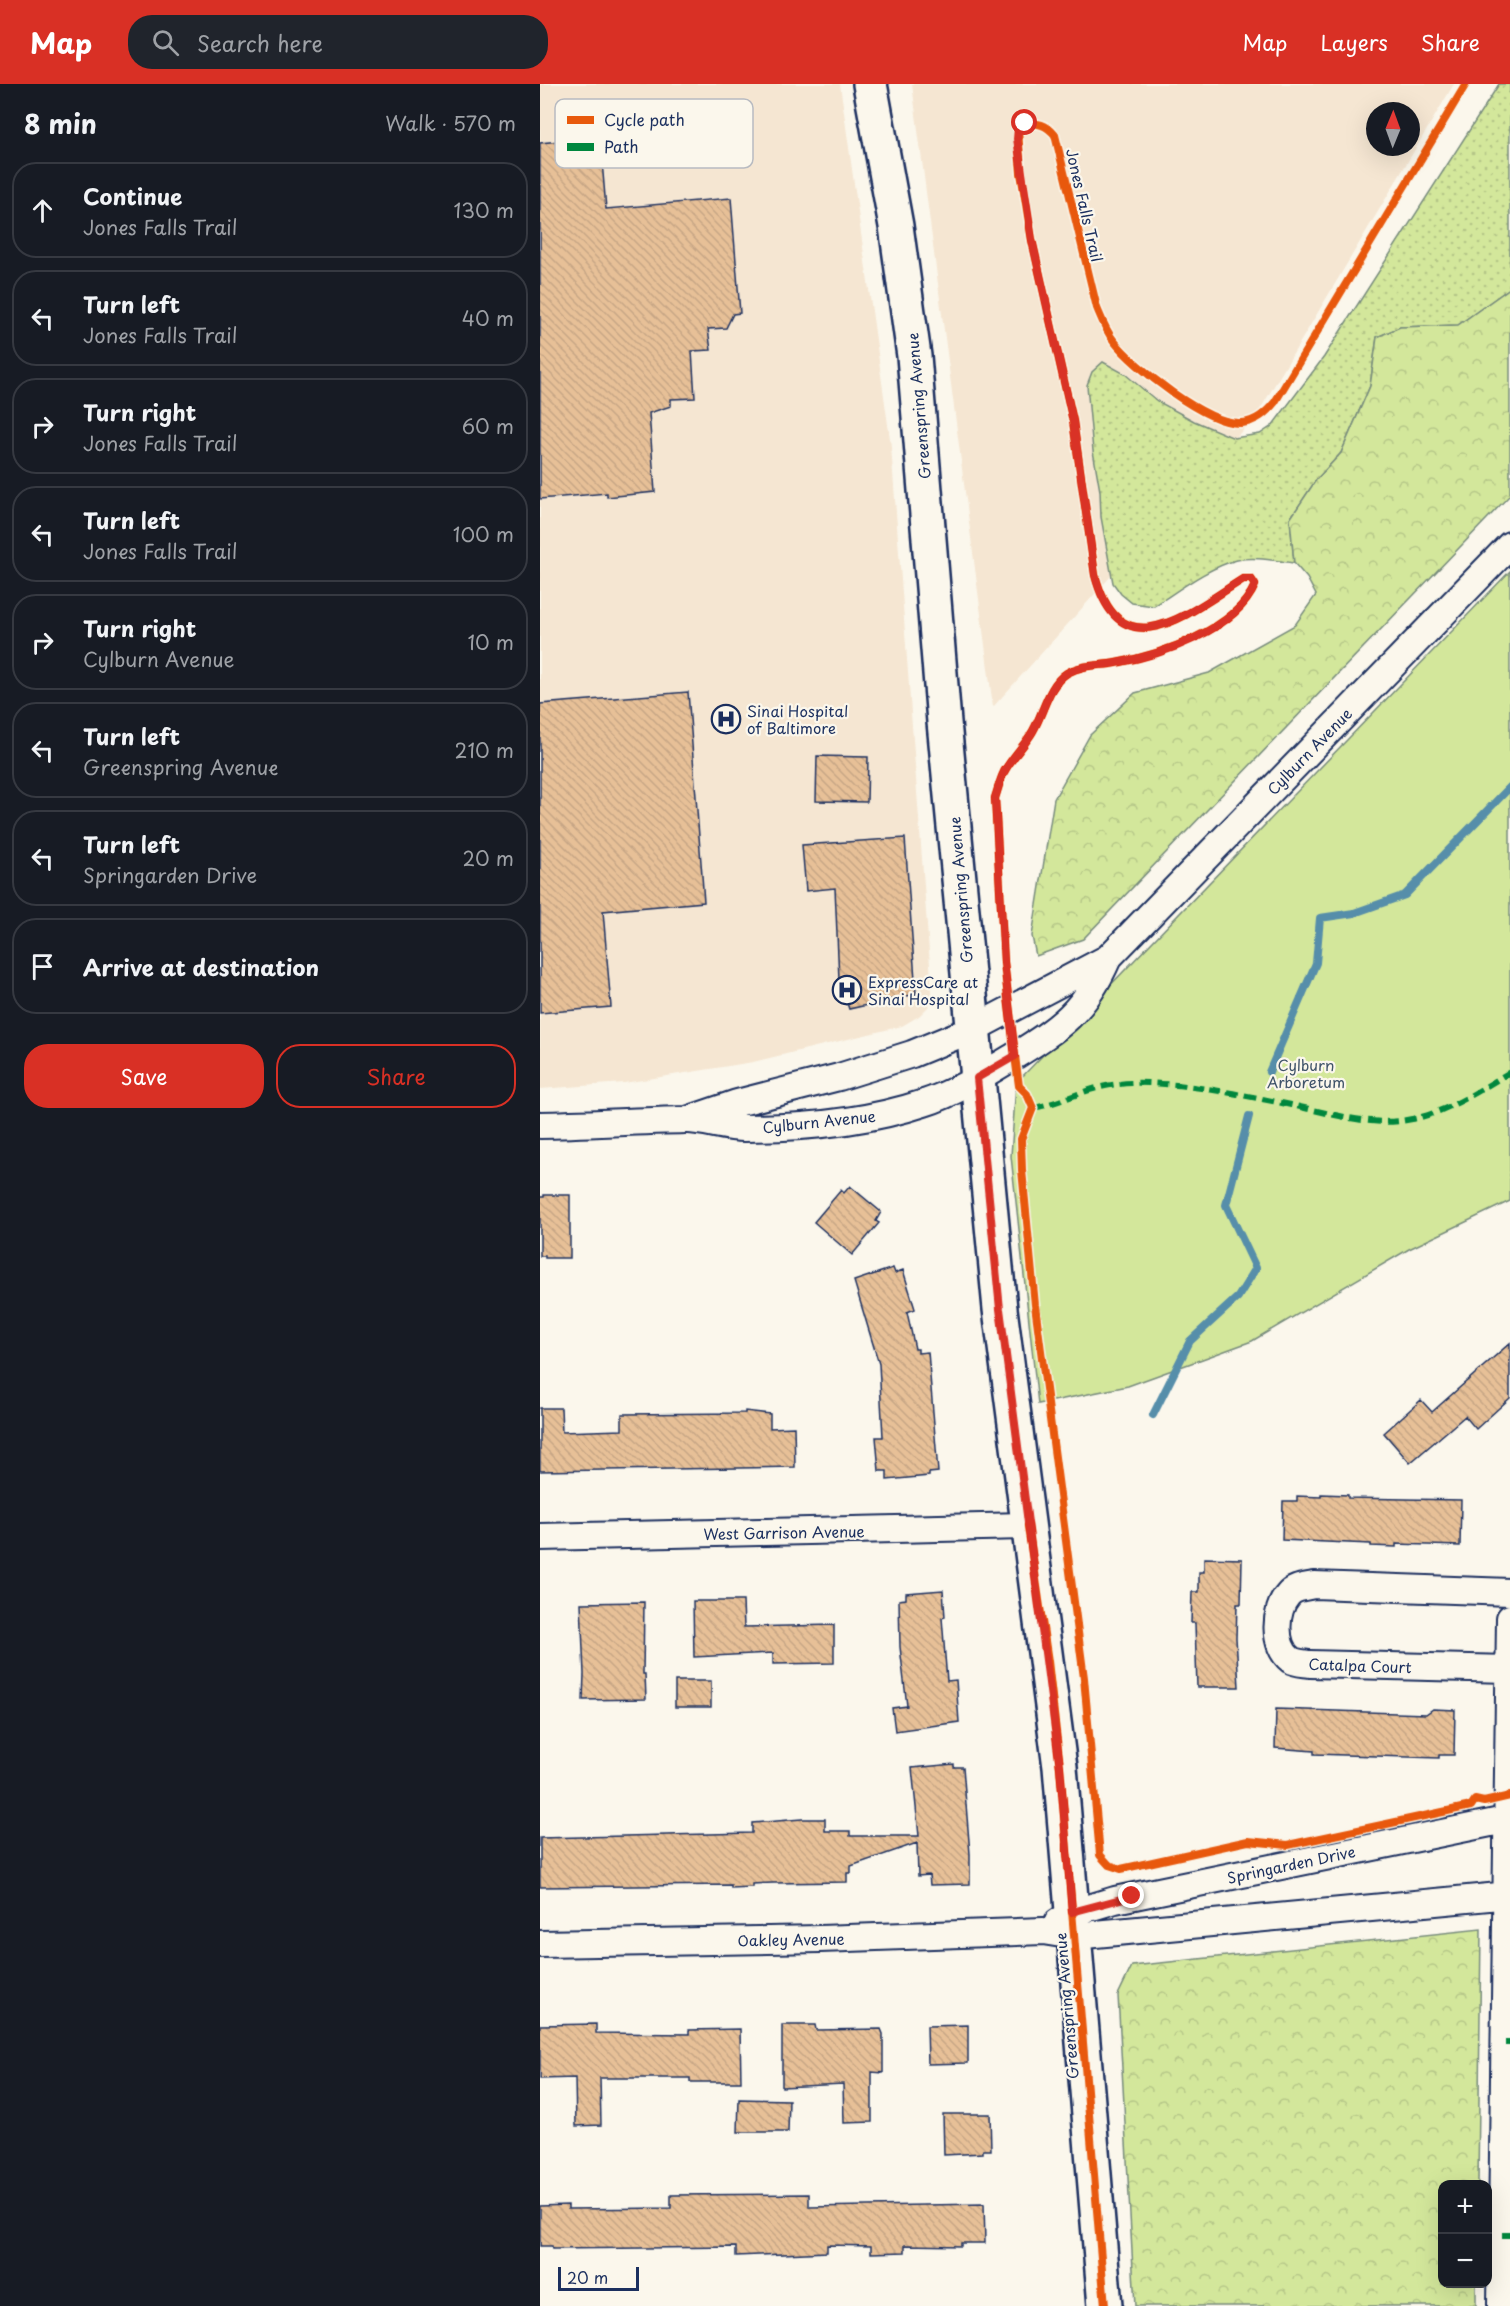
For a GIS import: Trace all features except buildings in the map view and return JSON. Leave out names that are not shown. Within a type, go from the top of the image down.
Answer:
[{"type":"main road","name":"Greenspring Avenue","points":[[870,84],[896,226],[914,356],[944,722],[1000,1309],[1059,1755],[1063,1926],[1105,2306]]},
{"type":"street","name":"Cylburn Avenue","points":[[687,1120],[737,1103],[839,1077],[902,1057],[973,1029],[1107,957],[1510,544]]},
{"type":"street","name":"Cylburn Avenue","points":[[540,1125],[687,1120],[742,1128],[835,1122],[888,1113],[926,1102],[977,1078],[1048,1035],[1078,1010],[1096,984],[1107,957]]},
{"type":"street","name":"West Garrison Avenue","points":[[540,1537],[1028,1526]]},
{"type":"street","name":"Catalpa Court","points":[[1509,1669],[1310,1664],[1293,1661],[1282,1651],[1279,1638],[1280,1608],[1288,1593],[1299,1587],[1314,1585],[1510,1592]]},
{"type":"street","points":[[1501,2306],[1510,1618]]},
{"type":"street","name":"Springarden Drive","points":[[1063,1926],[1115,1900],[1509,1819]]},
{"type":"street","points":[[1063,1926],[1508,1895]]},
{"type":"street","name":"Oakley Avenue","points":[[540,1944],[820,1939],[1063,1926]]},
{"type":"shaded area","name":"Sinai Hospital of Baltimore","points":[[540,84],[840,84],[891,446],[932,992],[929,1006],[919,1016],[902,1026],[753,1062],[624,1083],[540,1089]]},
{"type":"shaded area","points":[[912,84],[1454,84],[1420,141],[1420,102],[1366,102],[1366,156],[1411,156],[1258,413],[993,707]]},
{"type":"green space","points":[[1499,84],[1510,84],[1510,288],[1458,325],[1400,327],[1377,337],[1370,386],[1341,453],[1316,480],[1290,519],[1294,563],[1258,559],[1237,560],[1205,573],[1154,606],[1132,603],[1113,583],[1101,517],[1087,385],[1092,372],[1103,362],[1125,374],[1157,401],[1194,421],[1234,438],[1260,434],[1272,426],[1324,357]]},
{"type":"green space","points":[[1510,288],[1510,495],[1083,939],[1036,956],[1032,936],[1054,799],[1090,735],[1135,693],[1209,673],[1295,625],[1316,595],[1307,578],[1294,563],[1290,519],[1316,480],[1341,453],[1370,386],[1377,337],[1400,327],[1458,325]]},
{"type":"green space","name":"Cylburn Arboretum","points":[[1510,571],[1510,1201],[1409,1249],[1252,1341],[1128,1386],[1038,1404],[1011,1156],[1016,1083]]},
{"type":"green space","points":[[1481,1929],[1478,2180],[1438,2180],[1438,2288],[1476,2288],[1476,2306],[1135,2306],[1118,1995],[1132,1966]]},
{"type":"waterway","points":[[1269,1072],[1316,963],[1320,918],[1354,913],[1405,895],[1510,787]]},
{"type":"waterway","points":[[1153,1415],[1190,1341],[1238,1297],[1256,1268],[1226,1205],[1249,1116]]},
{"type":"marked path","points":[[1033,1108],[1105,1086],[1148,1083],[1220,1091],[1367,1121],[1397,1121],[1425,1116],[1451,1106],[1510,1072]]},
{"type":"marked path","points":[[1505,2043],[1510,2043]]},
{"type":"marked path","points":[[1502,2235],[1510,2235]]},
{"type":"cycle path","name":"Jones Falls Trail","points":[[1466,84],[1275,402],[1260,416],[1241,423],[1210,415],[1191,405],[1154,379],[1114,341],[1097,308],[1055,135],[1045,126],[1038,124],[1025,123],[1018,129],[1021,173],[1032,240],[1073,421],[1095,575],[1107,604],[1122,621],[1139,628],[1159,626],[1180,618],[1243,579],[1251,579],[1255,585],[1246,601],[1232,615],[1195,638],[1154,654],[1116,663],[1079,668],[1067,673],[1055,684],[1033,731],[1004,772],[995,798],[1004,962],[1015,1056],[1019,1086],[1027,1094],[1033,1108],[1021,1139],[1035,1305],[1084,1678],[1100,1855],[1109,1865],[1121,1869],[1248,1841],[1288,1845],[1471,1806],[1475,1800],[1484,1802],[1510,1796]]},
{"type":"cycle path","points":[[1028,1526],[1048,1661],[1060,1767],[1105,2306]]},
{"type":"place","name":"Sinai Hospital of Baltimore","points":[[726,719]]},
{"type":"place","name":"ExpressCare at Sinai Hospital","points":[[847,990]]},
{"type":"route","points":[[1025,123],[1018,129],[1017,139],[1021,173],[1032,240],[1073,421],[1095,575],[1100,593],[1111,612],[1123,623],[1139,628],[1157,627],[1174,621],[1243,579],[1251,579],[1255,585],[1250,597],[1224,620],[1186,643],[1115,664],[1081,667],[1057,681],[1033,731],[1004,772],[995,798],[1004,962],[1015,1056],[977,1078],[1000,1309],[1048,1661],[1060,1767],[1072,1912],[1132,1896]]}]
